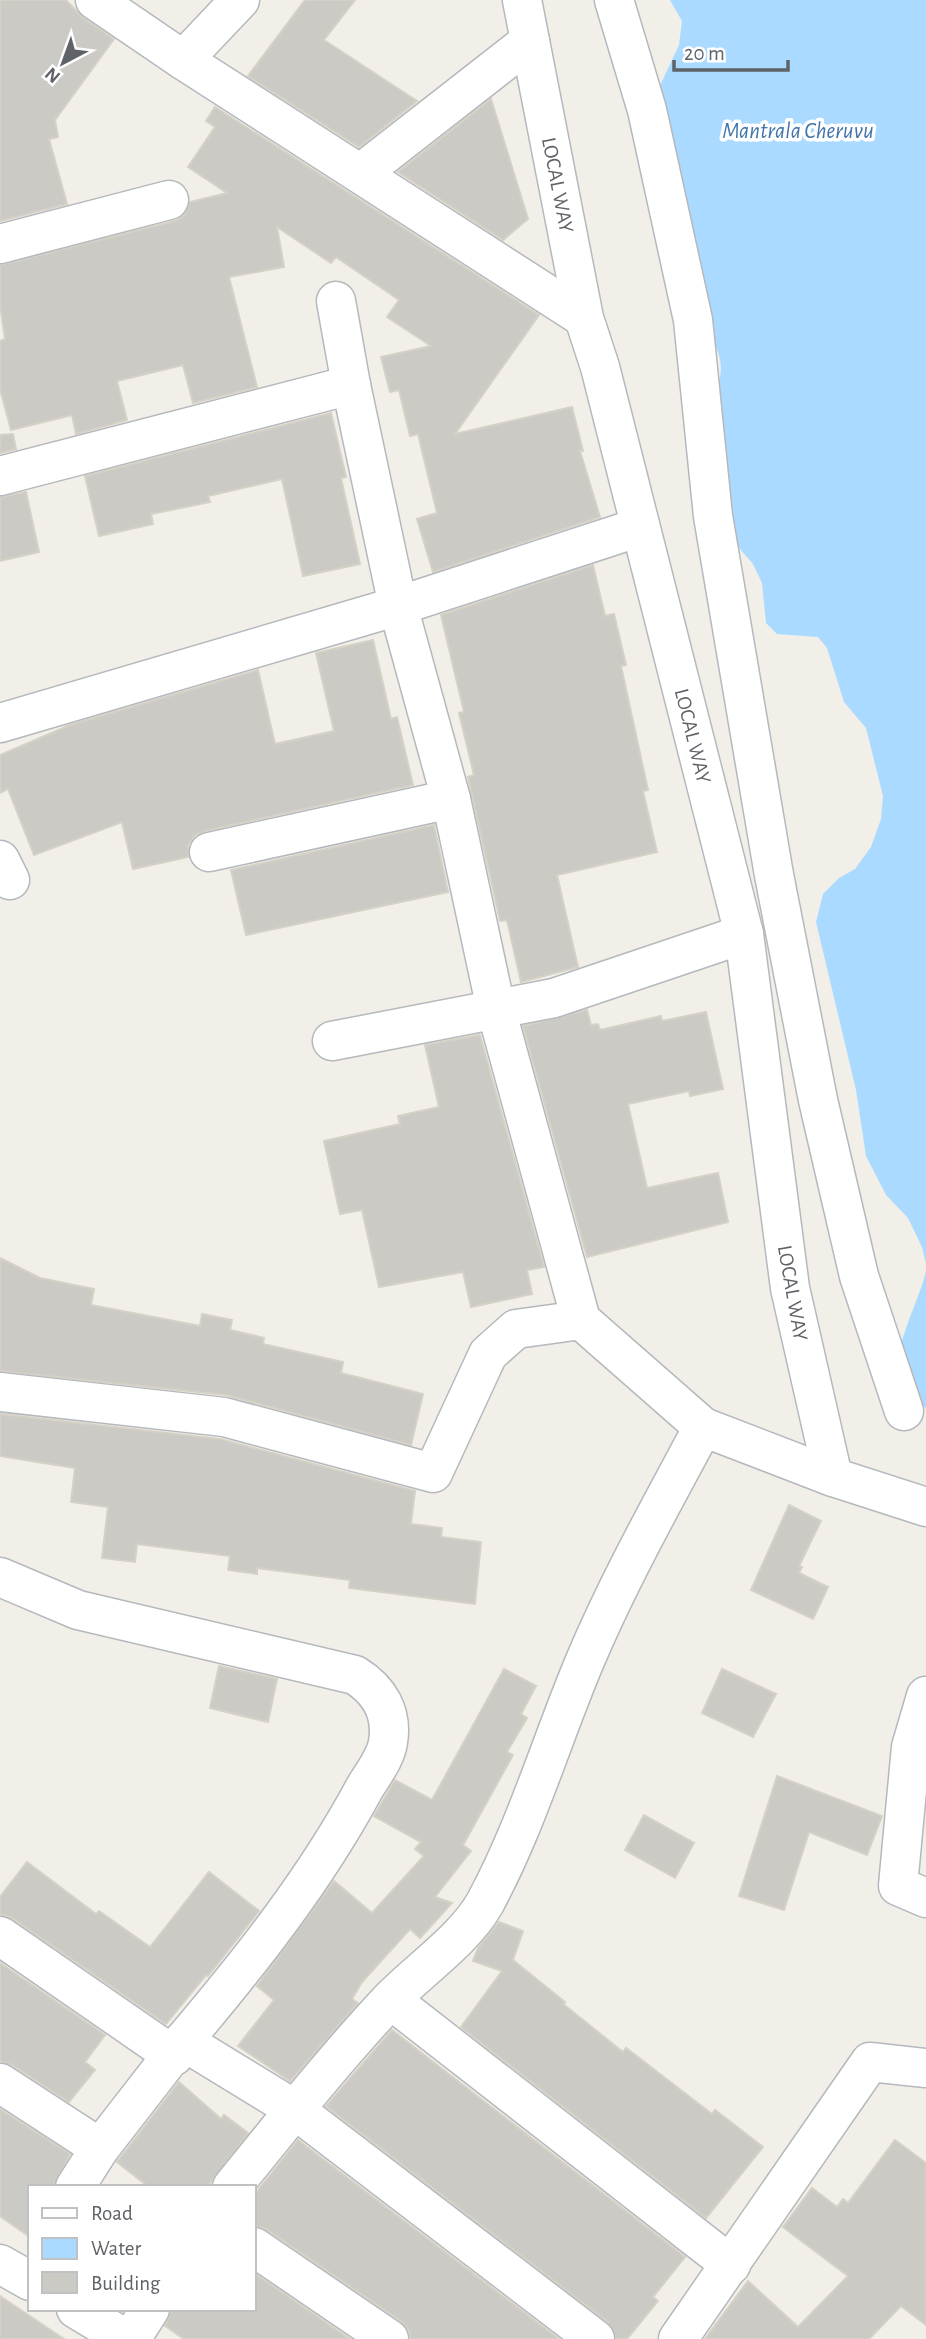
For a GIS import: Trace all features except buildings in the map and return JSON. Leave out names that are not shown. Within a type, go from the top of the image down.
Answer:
[{"type":"street","points":[[95,0],[584,318]]},
{"type":"street","points":[[184,60],[240,0]]},
{"type":"street","name":"LOCAL WAY","points":[[522,0],[584,318],[744,934],[790,1288],[833,1477]]},
{"type":"street","points":[[614,0],[647,110],[693,320],[713,516],[774,875],[818,1100],[859,1276],[904,1411]]},
{"type":"street","points":[[360,173],[530,41]]},
{"type":"street","points":[[0,244],[169,200]]},
{"type":"street","points":[[335,301],[398,606],[451,799],[496,1009],[581,1320],[703,1427],[833,1477],[926,1507]]},
{"type":"street","points":[[2,464],[351,385]]},
{"type":"street","points":[[0,723],[398,606],[640,527]]},
{"type":"street","points":[[209,852],[451,799]]},
{"type":"street","points":[[332,1041],[554,998],[744,934]]},
{"type":"street","points":[[0,1392],[224,1417],[433,1474],[488,1354],[516,1329],[581,1320]]},
{"type":"street","points":[[234,2185],[295,2109],[391,2000],[444,1951],[484,1905],[529,1804],[585,1661],[645,1535],[703,1427]]},
{"type":"street","points":[[0,1577],[78,1611],[355,1675],[372,1686],[385,1704],[388,1744],[333,1846],[228,1988],[100,2148],[76,2185]]},
{"type":"street","points":[[926,1696],[898,1886],[926,1898]]},
{"type":"street","points":[[0,1936],[178,2049],[295,2109],[595,2339]]},
{"type":"street","points":[[391,2000],[731,2265]]},
{"type":"street","points":[[678,2339],[870,2062],[926,2068]]},
{"type":"street","points":[[0,2083],[100,2148]]},
{"type":"street","points":[[256,2248],[389,2339]]},
{"type":"street","points":[[79,2311],[125,2339]]},
{"type":"street","points":[[131,2339],[149,2311]]},
{"type":"water","name":"Mantrala Cheruvu","points":[[670,0],[926,0],[926,1264],[922,1247],[908,1218],[886,1195],[866,1156],[856,1090],[816,922],[823,894],[839,878],[855,869],[871,847],[881,819],[883,796],[866,728],[844,702],[827,648],[818,637],[777,634],[766,623],[762,583],[753,564],[734,542],[713,398],[721,373],[720,358],[709,333],[657,92],[679,45],[682,21]]},
{"type":"water","points":[[926,1270],[926,1408],[904,1384],[898,1364],[903,1337]]}]
